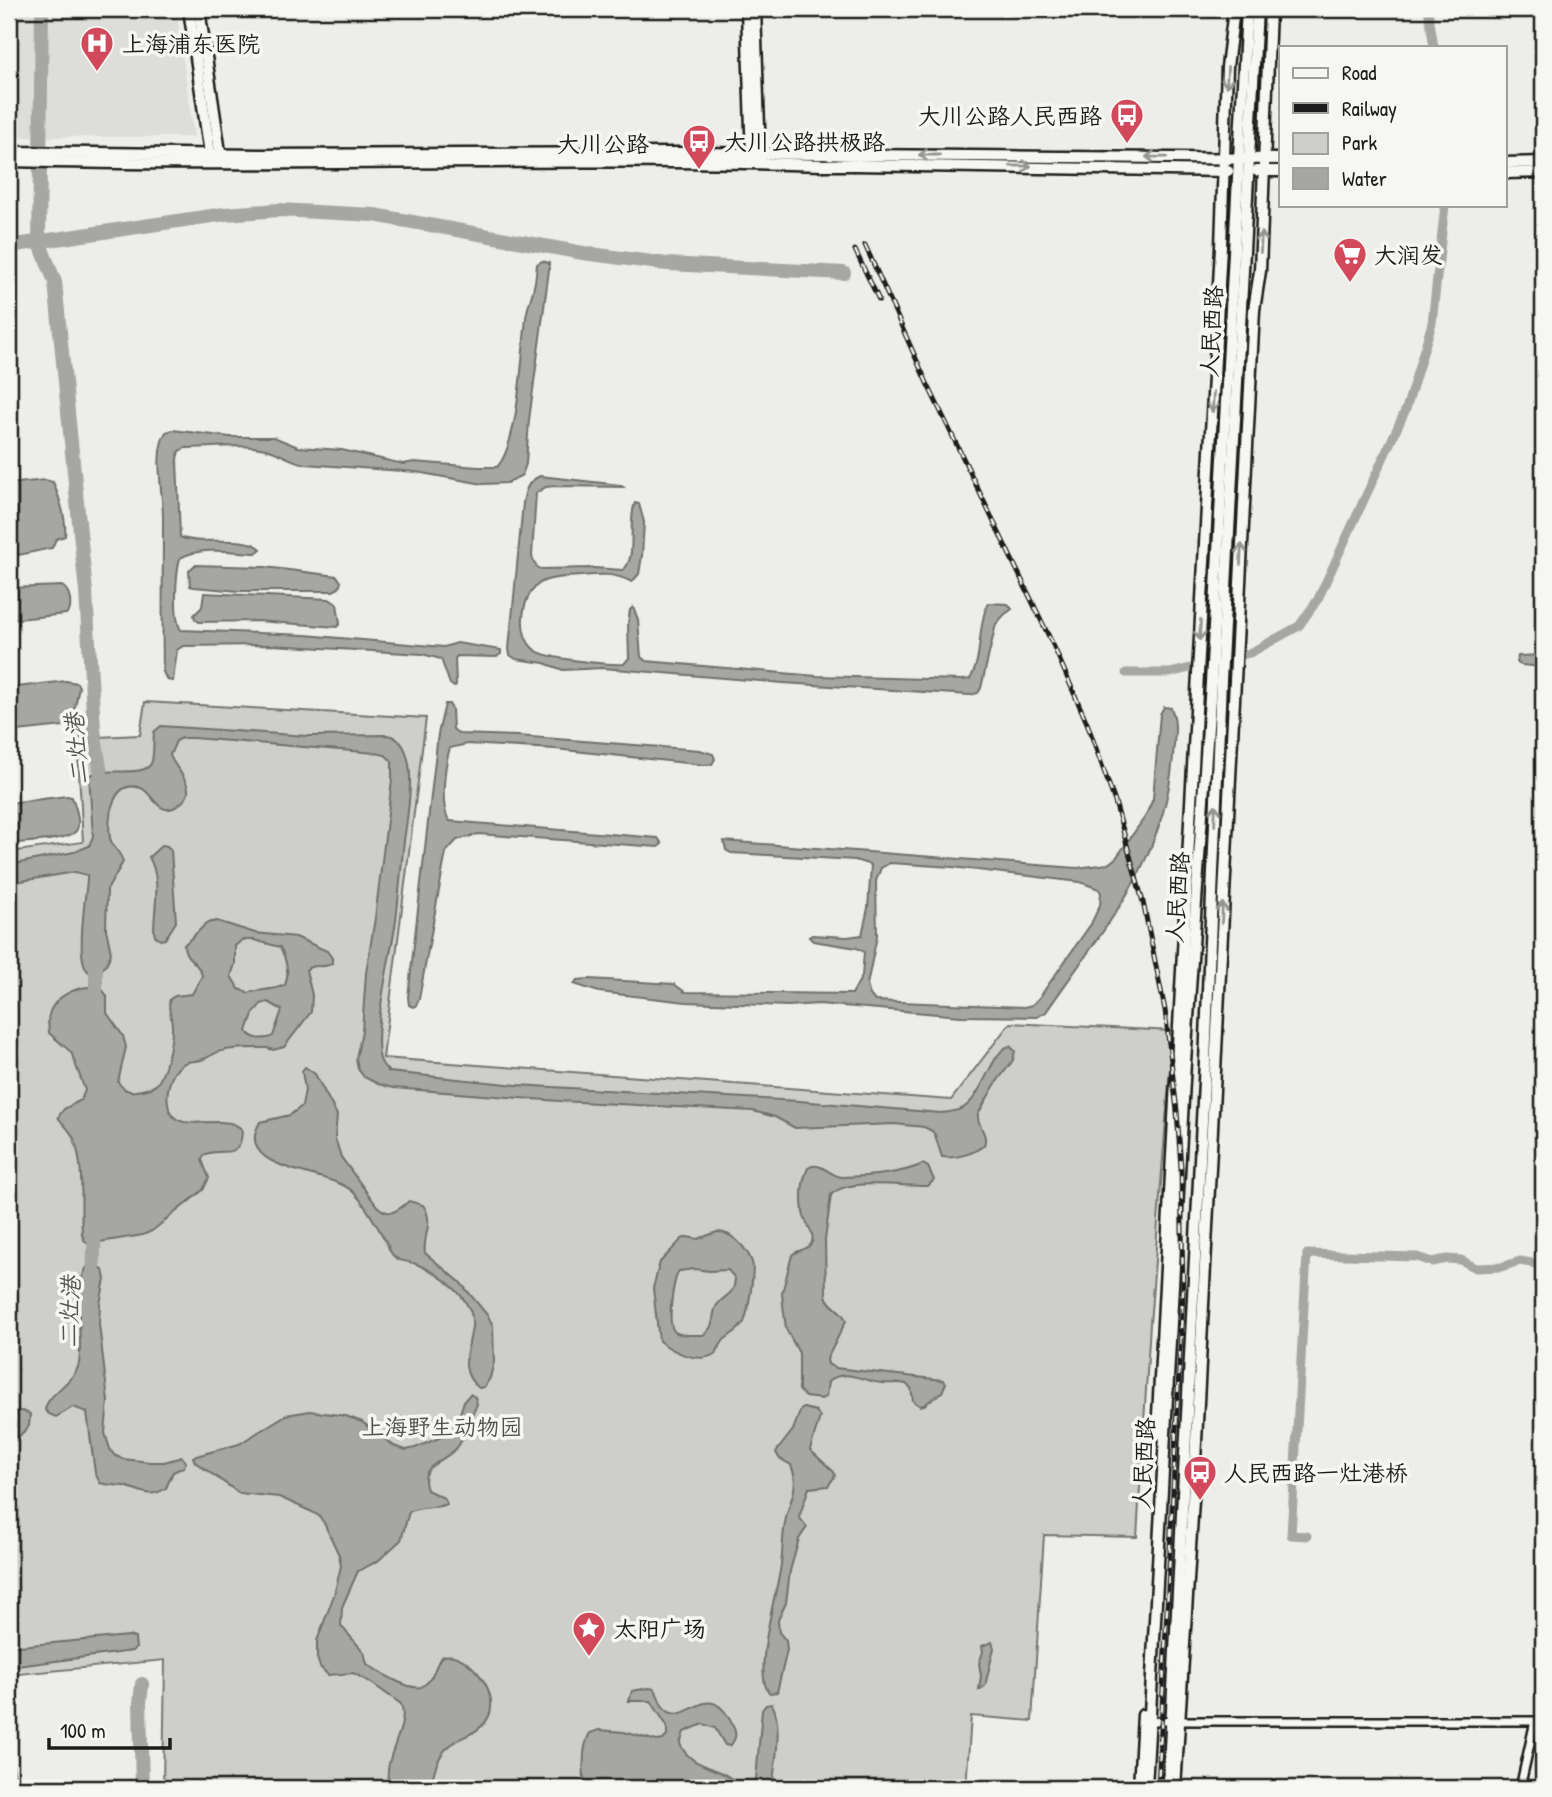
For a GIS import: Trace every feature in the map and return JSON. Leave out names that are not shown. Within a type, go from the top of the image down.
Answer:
[{"type":"main road","points":[[189,9],[216,159]]},
{"type":"main road","points":[[199,9],[216,159]]},
{"type":"main road","points":[[747,9],[756,158]]},
{"type":"main road","points":[[755,9],[756,158]]},
{"type":"main road","name":"人民西路","points":[[1146,1788],[1146,1721],[1218,305],[1227,67],[1236,9]]},
{"type":"main road","name":"人民西路","points":[[1244,159],[1247,9]]},
{"type":"main road","name":"人民西路","points":[[1175,1788],[1205,1062],[1217,650],[1243,171],[1257,9]]},
{"type":"main road","name":"人民西路","points":[[1168,1788],[1176,1722],[1193,1500],[1252,339],[1260,271],[1270,9]]},
{"type":"main road","name":"大川公路","points":[[13,157],[1279,159]]},
{"type":"main road","name":"大川公路","points":[[854,160],[1279,171]]},
{"type":"main road","points":[[1506,163],[1543,162]]},
{"type":"main road","points":[[1506,173],[1543,172]]},
{"type":"main road","name":"人民西路","points":[[1139,1788],[1146,1721],[1184,1076],[1216,682]]},
{"type":"street","points":[[1146,1721],[1539,1721],[1520,1788]]},
{"type":"shaded area","name":"上海浦东医院","points":[[9,9],[176,9],[194,137],[9,137]]},
{"type":"green space","name":"上海野生动物园","points":[[145,702],[426,718],[383,1058],[951,1100],[1010,1023],[1173,1031],[1150,1324],[1137,1537],[1044,1535],[1032,1721],[971,1716],[966,1788],[163,1788],[165,1660],[9,1675],[9,852],[83,842],[77,738],[140,735]]},
{"type":"water","points":[[542,261],[549,263],[549,270],[529,420],[526,464],[522,475],[507,483],[483,484],[416,472],[305,464],[269,450],[249,447],[185,448],[179,451],[177,459],[180,537],[199,541],[245,542],[261,549],[256,553],[198,552],[180,558],[176,606],[181,630],[305,635],[444,647],[457,643],[501,650],[501,654],[496,657],[457,656],[454,687],[450,684],[441,659],[422,654],[272,645],[183,646],[177,650],[173,681],[167,680],[163,672],[163,517],[159,461],[166,432],[173,430],[230,437],[274,437],[298,447],[342,450],[403,464],[414,462],[497,467],[510,439],[515,418],[527,314],[537,264]]},
{"type":"water","points":[[540,476],[623,487],[555,486],[546,487],[536,493],[532,556],[539,569],[623,570],[630,557],[635,503],[639,504],[644,522],[639,574],[632,582],[608,575],[557,578],[544,581],[530,594],[523,614],[525,635],[535,650],[551,656],[624,664],[629,658],[628,623],[633,607],[638,620],[641,657],[646,661],[817,676],[963,680],[970,679],[974,671],[988,603],[1008,604],[1012,609],[996,624],[981,688],[978,693],[970,695],[603,668],[563,670],[544,663],[516,659],[510,655],[509,649],[523,503],[528,486]]},
{"type":"water","points":[[45,480],[53,482],[58,494],[64,516],[65,536],[56,539],[52,548],[9,557],[9,484]]},
{"type":"water","points":[[195,565],[265,567],[337,576],[341,582],[339,588],[333,591],[239,591],[194,587],[190,586],[189,571]]},
{"type":"water","points":[[62,586],[67,590],[70,599],[70,609],[66,614],[9,620],[9,588]]},
{"type":"water","points":[[204,593],[329,599],[337,604],[340,623],[337,627],[257,621],[199,622],[194,615],[202,607]]},
{"type":"water","points":[[1543,655],[1543,667],[1517,663],[1518,656]]},
{"type":"water","points":[[66,681],[77,683],[79,687],[72,722],[64,726],[9,732],[9,688]]},
{"type":"water","points":[[445,704],[449,704],[452,709],[453,729],[459,734],[700,750],[713,754],[715,759],[712,764],[705,765],[555,749],[467,744],[450,748],[444,797],[450,821],[658,838],[662,844],[658,847],[478,834],[457,840],[446,852],[419,999],[413,1007],[409,1005],[408,997],[438,734]]},
{"type":"water","points":[[1164,707],[1171,708],[1175,731],[1168,794],[1158,829],[1128,893],[1046,1012],[1037,1017],[961,1016],[819,1004],[788,1006],[686,1002],[599,992],[574,984],[577,980],[590,979],[674,984],[685,992],[852,994],[862,976],[864,952],[857,948],[813,941],[809,937],[862,935],[868,908],[871,865],[855,860],[731,853],[726,850],[724,841],[1077,868],[1108,864],[1116,858],[1145,817],[1153,799],[1160,714]],"holes":[[[890,863],[952,867],[1080,882],[1099,889],[1100,905],[1091,924],[1032,1005],[1024,1007],[875,1001],[870,995],[867,985],[877,936],[876,881],[881,868]]]},
{"type":"water","points":[[161,726],[308,736],[387,735],[398,740],[405,750],[409,764],[409,798],[396,921],[378,1030],[380,1059],[389,1072],[517,1085],[799,1101],[941,1113],[960,1109],[970,1102],[998,1055],[1010,1046],[1015,1051],[1013,1060],[978,1114],[985,1137],[984,1145],[964,1155],[942,1157],[935,1135],[924,1127],[894,1124],[795,1128],[775,1117],[753,1111],[559,1101],[393,1088],[364,1077],[358,1069],[356,1058],[362,1031],[366,973],[392,780],[392,761],[385,755],[376,753],[193,738],[176,741],[170,755],[187,785],[188,793],[182,802],[173,808],[162,808],[141,788],[131,786],[118,794],[114,802],[110,838],[123,862],[107,890],[106,929],[111,953],[100,971],[90,973],[84,965],[82,951],[87,875],[75,872],[9,883],[9,865],[74,852],[89,846],[93,836],[89,776],[149,767],[153,758],[154,732]]},
{"type":"water","points":[[72,797],[76,809],[76,831],[55,839],[9,844],[9,803]]},
{"type":"water","points":[[162,845],[171,850],[176,922],[165,939],[160,940],[154,931],[156,884],[149,857]]},
{"type":"water","points":[[217,921],[255,933],[296,937],[327,951],[332,963],[306,970],[312,995],[311,1012],[284,1047],[273,1050],[224,1050],[201,1060],[185,1063],[174,1073],[169,1084],[168,1097],[169,1109],[174,1117],[192,1123],[225,1122],[242,1130],[241,1140],[235,1150],[204,1155],[202,1160],[209,1178],[203,1190],[152,1231],[143,1235],[88,1244],[82,1234],[81,1174],[77,1150],[72,1136],[58,1117],[64,1109],[81,1100],[85,1090],[71,1052],[49,1033],[49,1015],[57,1002],[70,992],[86,987],[102,989],[107,996],[107,1013],[123,1036],[126,1047],[118,1082],[130,1091],[155,1086],[163,1073],[170,1047],[170,999],[192,994],[202,976],[184,945],[207,923]],"holes":[[[242,940],[254,940],[280,947],[287,966],[285,985],[248,993],[239,989],[231,976],[235,964],[235,946]],[[268,1002],[282,1010],[273,1036],[255,1038],[247,1031],[253,1014],[261,1004]]]},
{"type":"water","points":[[305,1067],[315,1074],[337,1115],[335,1138],[341,1157],[377,1206],[390,1212],[409,1201],[423,1205],[428,1217],[425,1253],[460,1282],[488,1316],[493,1326],[494,1362],[490,1378],[484,1387],[479,1388],[470,1379],[467,1370],[472,1318],[469,1308],[459,1294],[431,1271],[394,1256],[370,1214],[352,1191],[341,1184],[287,1167],[259,1151],[255,1138],[260,1122],[290,1115],[302,1106],[305,1090],[302,1071]]},
{"type":"water","points":[[923,1164],[928,1167],[934,1180],[928,1186],[850,1186],[831,1195],[825,1240],[826,1295],[846,1321],[827,1359],[828,1364],[835,1368],[943,1380],[946,1383],[942,1392],[920,1406],[913,1401],[911,1388],[906,1384],[875,1382],[848,1375],[828,1382],[826,1397],[805,1397],[799,1390],[799,1353],[786,1329],[782,1293],[792,1255],[809,1246],[812,1240],[802,1201],[808,1168],[817,1166],[837,1176],[851,1177],[894,1173]]},
{"type":"water","points":[[717,1232],[728,1234],[743,1247],[753,1267],[744,1322],[724,1340],[715,1354],[701,1358],[679,1353],[659,1341],[653,1288],[660,1262],[682,1239],[698,1239]],"holes":[[[728,1270],[735,1278],[733,1289],[717,1305],[711,1327],[703,1335],[675,1332],[672,1328],[671,1312],[679,1271]]]},
{"type":"water","points":[[91,1262],[103,1270],[105,1279],[99,1324],[108,1401],[105,1433],[110,1449],[114,1455],[123,1459],[164,1462],[182,1457],[186,1462],[184,1467],[173,1472],[166,1488],[154,1493],[100,1483],[95,1473],[87,1412],[73,1407],[56,1417],[45,1410],[51,1398],[77,1370],[80,1351],[79,1296],[84,1272]]},
{"type":"water","points":[[470,1394],[475,1397],[477,1404],[459,1445],[426,1474],[427,1490],[444,1498],[447,1504],[409,1512],[401,1540],[378,1561],[358,1571],[342,1607],[341,1626],[364,1652],[367,1664],[411,1686],[423,1686],[432,1677],[441,1657],[460,1658],[484,1681],[491,1699],[491,1708],[483,1725],[452,1744],[443,1753],[430,1788],[389,1788],[389,1765],[402,1723],[401,1704],[353,1673],[328,1675],[320,1667],[317,1658],[317,1641],[334,1595],[341,1566],[339,1555],[324,1523],[319,1516],[279,1497],[239,1493],[195,1462],[193,1457],[239,1444],[286,1415],[310,1411],[346,1416],[362,1422],[394,1446],[406,1450],[415,1448],[451,1433],[464,1401]]},
{"type":"water","points":[[801,1409],[816,1411],[820,1417],[810,1450],[835,1476],[828,1486],[809,1488],[799,1517],[807,1527],[799,1539],[790,1571],[786,1603],[778,1620],[779,1632],[786,1641],[787,1650],[777,1692],[770,1693],[763,1671],[764,1654],[780,1571],[785,1523],[795,1481],[791,1465],[779,1458],[776,1452],[793,1430]]},
{"type":"water","points":[[22,1411],[30,1414],[29,1426],[9,1447],[9,1417]]},
{"type":"water","points":[[128,1636],[135,1638],[136,1648],[132,1651],[9,1667],[9,1647]]},
{"type":"water","points":[[992,1642],[994,1648],[985,1686],[979,1690],[982,1646]]},
{"type":"water","points":[[655,1689],[662,1705],[669,1712],[685,1712],[708,1702],[725,1711],[735,1732],[735,1739],[730,1746],[725,1745],[715,1728],[703,1724],[684,1732],[680,1744],[692,1759],[744,1788],[584,1788],[584,1753],[590,1733],[599,1730],[624,1732],[657,1741],[667,1736],[667,1726],[651,1701],[629,1701],[632,1691]]},
{"type":"water","points":[[772,1704],[778,1733],[772,1788],[751,1788],[756,1779],[762,1710],[766,1705]]},
{"type":"water","points":[[9,1745],[10,1748],[17,1788],[9,1787]]},
{"type":"waterway","name":"二灶港","points":[[42,9],[39,241],[55,282],[86,592],[94,729],[103,788]]},
{"type":"waterway","points":[[1428,9],[1434,46]]},
{"type":"waterway","points":[[1126,673],[1170,673],[1250,653],[1299,626],[1318,599],[1406,409],[1432,323],[1445,206]]},
{"type":"waterway","points":[[9,246],[225,214],[279,210],[374,215],[583,253],[667,264],[844,273]]},
{"type":"waterway","name":"二灶港","points":[[96,955],[96,1004]]},
{"type":"waterway","name":"二灶港","points":[[93,1281],[95,1224]]},
{"type":"waterway","points":[[1307,1536],[1291,1535],[1307,1254],[1417,1257],[1432,1262],[1461,1260],[1476,1268],[1501,1267],[1520,1261],[1543,1265]]},
{"type":"waterway","name":"二灶港","points":[[142,1684],[142,1788]]},
{"type":"railway","points":[[865,245],[1087,723],[1115,802],[1143,902],[1165,1010],[1181,1168],[1183,1291],[1158,1788]]},
{"type":"railway","points":[[855,250],[879,300]]},
{"type":"place","name":"上海浦东医院","points":[[97,73]]},
{"type":"place","name":"大川公路人民西路","points":[[1127,145]]},
{"type":"place","name":"大川公路拱极路","points":[[699,171]]},
{"type":"place","name":"大润发","points":[[1350,284]]},
{"type":"place","name":"人民西路一灶港桥","points":[[1200,1502]]},
{"type":"place","name":"太阳广场","points":[[589,1658]]}]
